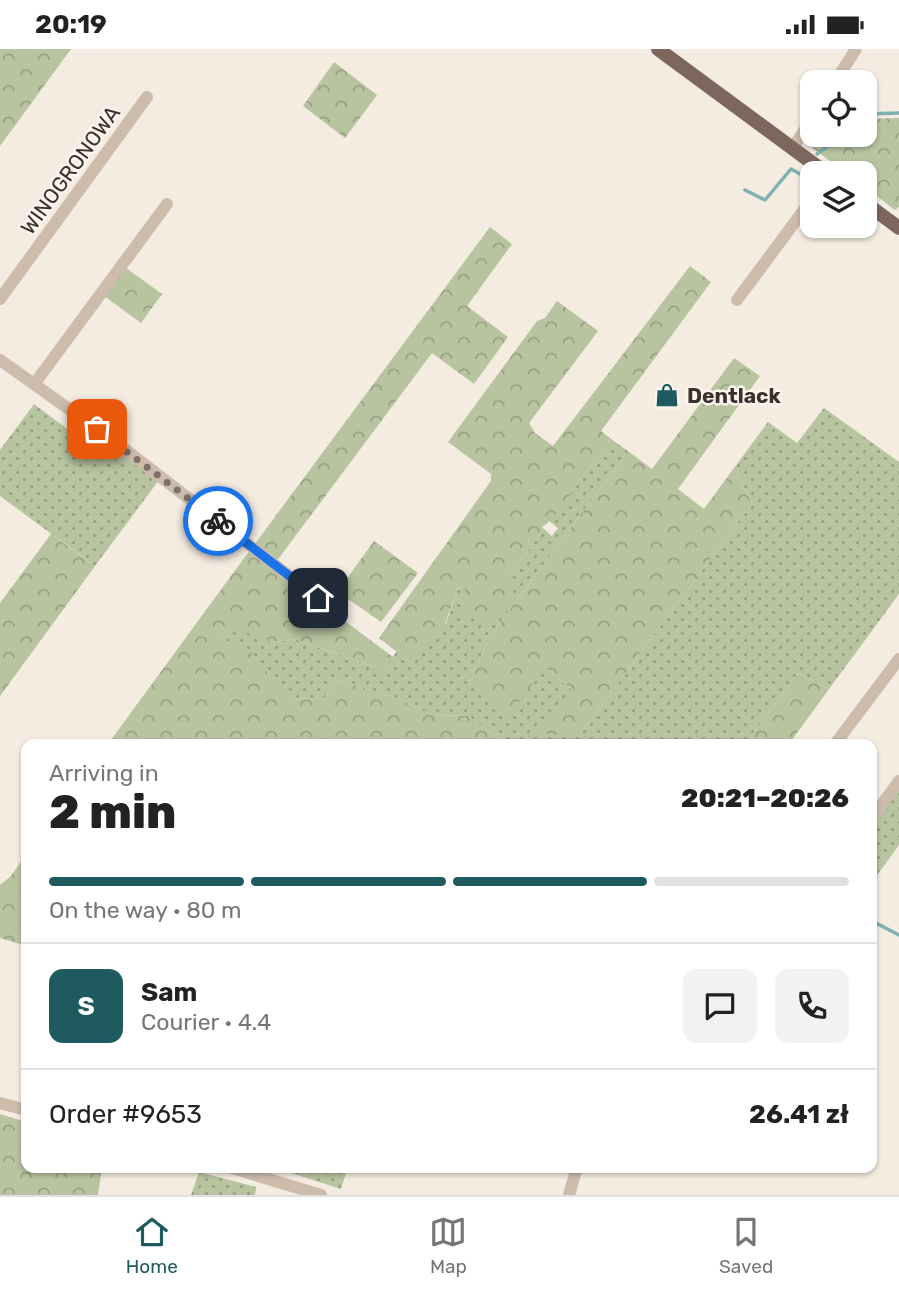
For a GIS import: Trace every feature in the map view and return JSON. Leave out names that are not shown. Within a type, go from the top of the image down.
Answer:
[{"type":"main road","points":[[658,49],[809,161]]},
{"type":"main road","points":[[877,212],[899,228]]},
{"type":"street","points":[[843,70],[856,49]]},
{"type":"street","name":"WINOGRONOWA","points":[[0,299],[147,97]]},
{"type":"street","points":[[792,149],[800,137]]},
{"type":"street","points":[[35,383],[167,204]]},
{"type":"street","points":[[737,300],[800,215]]},
{"type":"street","points":[[0,361],[35,383],[318,598]]},
{"type":"street","points":[[839,739],[899,659]]},
{"type":"street","points":[[877,811],[899,781]]},
{"type":"street","points":[[0,1103],[21,1109]]},
{"type":"street","points":[[249,1173],[321,1195]]},
{"type":"street","points":[[569,1195],[576,1173]]},
{"type":"green space","points":[[0,49],[71,49],[0,146]]},
{"type":"green space","points":[[334,62],[377,95],[345,138],[303,106]]},
{"type":"green space","points":[[899,118],[899,207],[895,210],[877,196],[877,161],[830,161],[811,147],[877,147],[877,119]]},
{"type":"green space","points":[[490,227],[512,244],[467,306],[508,337],[474,384],[432,353],[276,562],[254,545]]},
{"type":"green space","points":[[690,266],[711,282],[601,431],[611,439],[551,520],[542,527],[544,529],[509,576],[514,595],[489,629],[460,610],[465,590],[458,587],[441,635],[410,662],[379,638],[491,481],[491,474],[448,442],[537,321],[545,318],[557,301],[598,331],[529,423],[535,433],[553,446]]},
{"type":"green space","points":[[126,268],[162,294],[141,323],[104,296]]},
{"type":"green space","points":[[734,358],[760,376],[678,489],[704,509],[734,468],[752,503],[578,737],[539,733],[571,689],[545,667],[510,714],[468,684],[491,635],[628,451],[652,469]]},
{"type":"green space","points":[[34,404],[106,458],[116,446],[159,480],[95,566],[0,496],[0,450]]},
{"type":"green space","points":[[824,408],[899,462],[899,594],[829,689],[798,673],[749,739],[500,739],[468,716],[431,715],[402,700],[339,680],[324,699],[288,698],[221,638],[230,625],[273,642],[294,639],[383,670],[397,651],[410,661],[446,623],[458,587],[466,590],[509,576],[544,529],[552,536],[558,528],[548,520],[611,439],[628,451],[491,635],[468,684],[545,667],[571,689],[578,737],[752,503],[734,468],[768,422],[797,443]]},
{"type":"green space","points":[[51,534],[95,566],[0,696],[0,603]]},
{"type":"green space","points":[[374,541],[418,573],[381,622],[344,596],[343,584]]},
{"type":"green space","points":[[250,550],[393,657],[383,670],[294,639],[273,642],[230,626],[221,638],[250,651],[288,698],[324,699],[339,680],[402,700],[431,715],[468,716],[500,739],[112,739]]},
{"type":"green space","points":[[798,673],[829,689],[793,739],[749,739]]},
{"type":"green space","points":[[899,790],[899,845],[877,875],[877,820]]},
{"type":"green space","points":[[21,862],[21,944],[0,938],[0,885]]},
{"type":"green space","points":[[0,1114],[21,1120],[21,1173],[101,1173],[98,1195],[0,1195]]},
{"type":"green space","points":[[199,1173],[256,1187],[255,1195],[191,1195]]},
{"type":"green space","points":[[291,1173],[346,1173],[341,1189]]},
{"type":"waterway","points":[[877,114],[899,113]]},
{"type":"waterway","points":[[817,154],[827,147]]},
{"type":"waterway","points":[[745,190],[765,200],[791,169],[800,174]]},
{"type":"waterway","points":[[877,924],[899,935]]},
{"type":"way so far","points":[[97,429],[218,521]]},
{"type":"place","name":"Dentlack","points":[[667,395]]},
{"type":"route","points":[[218,521],[318,598]]}]
